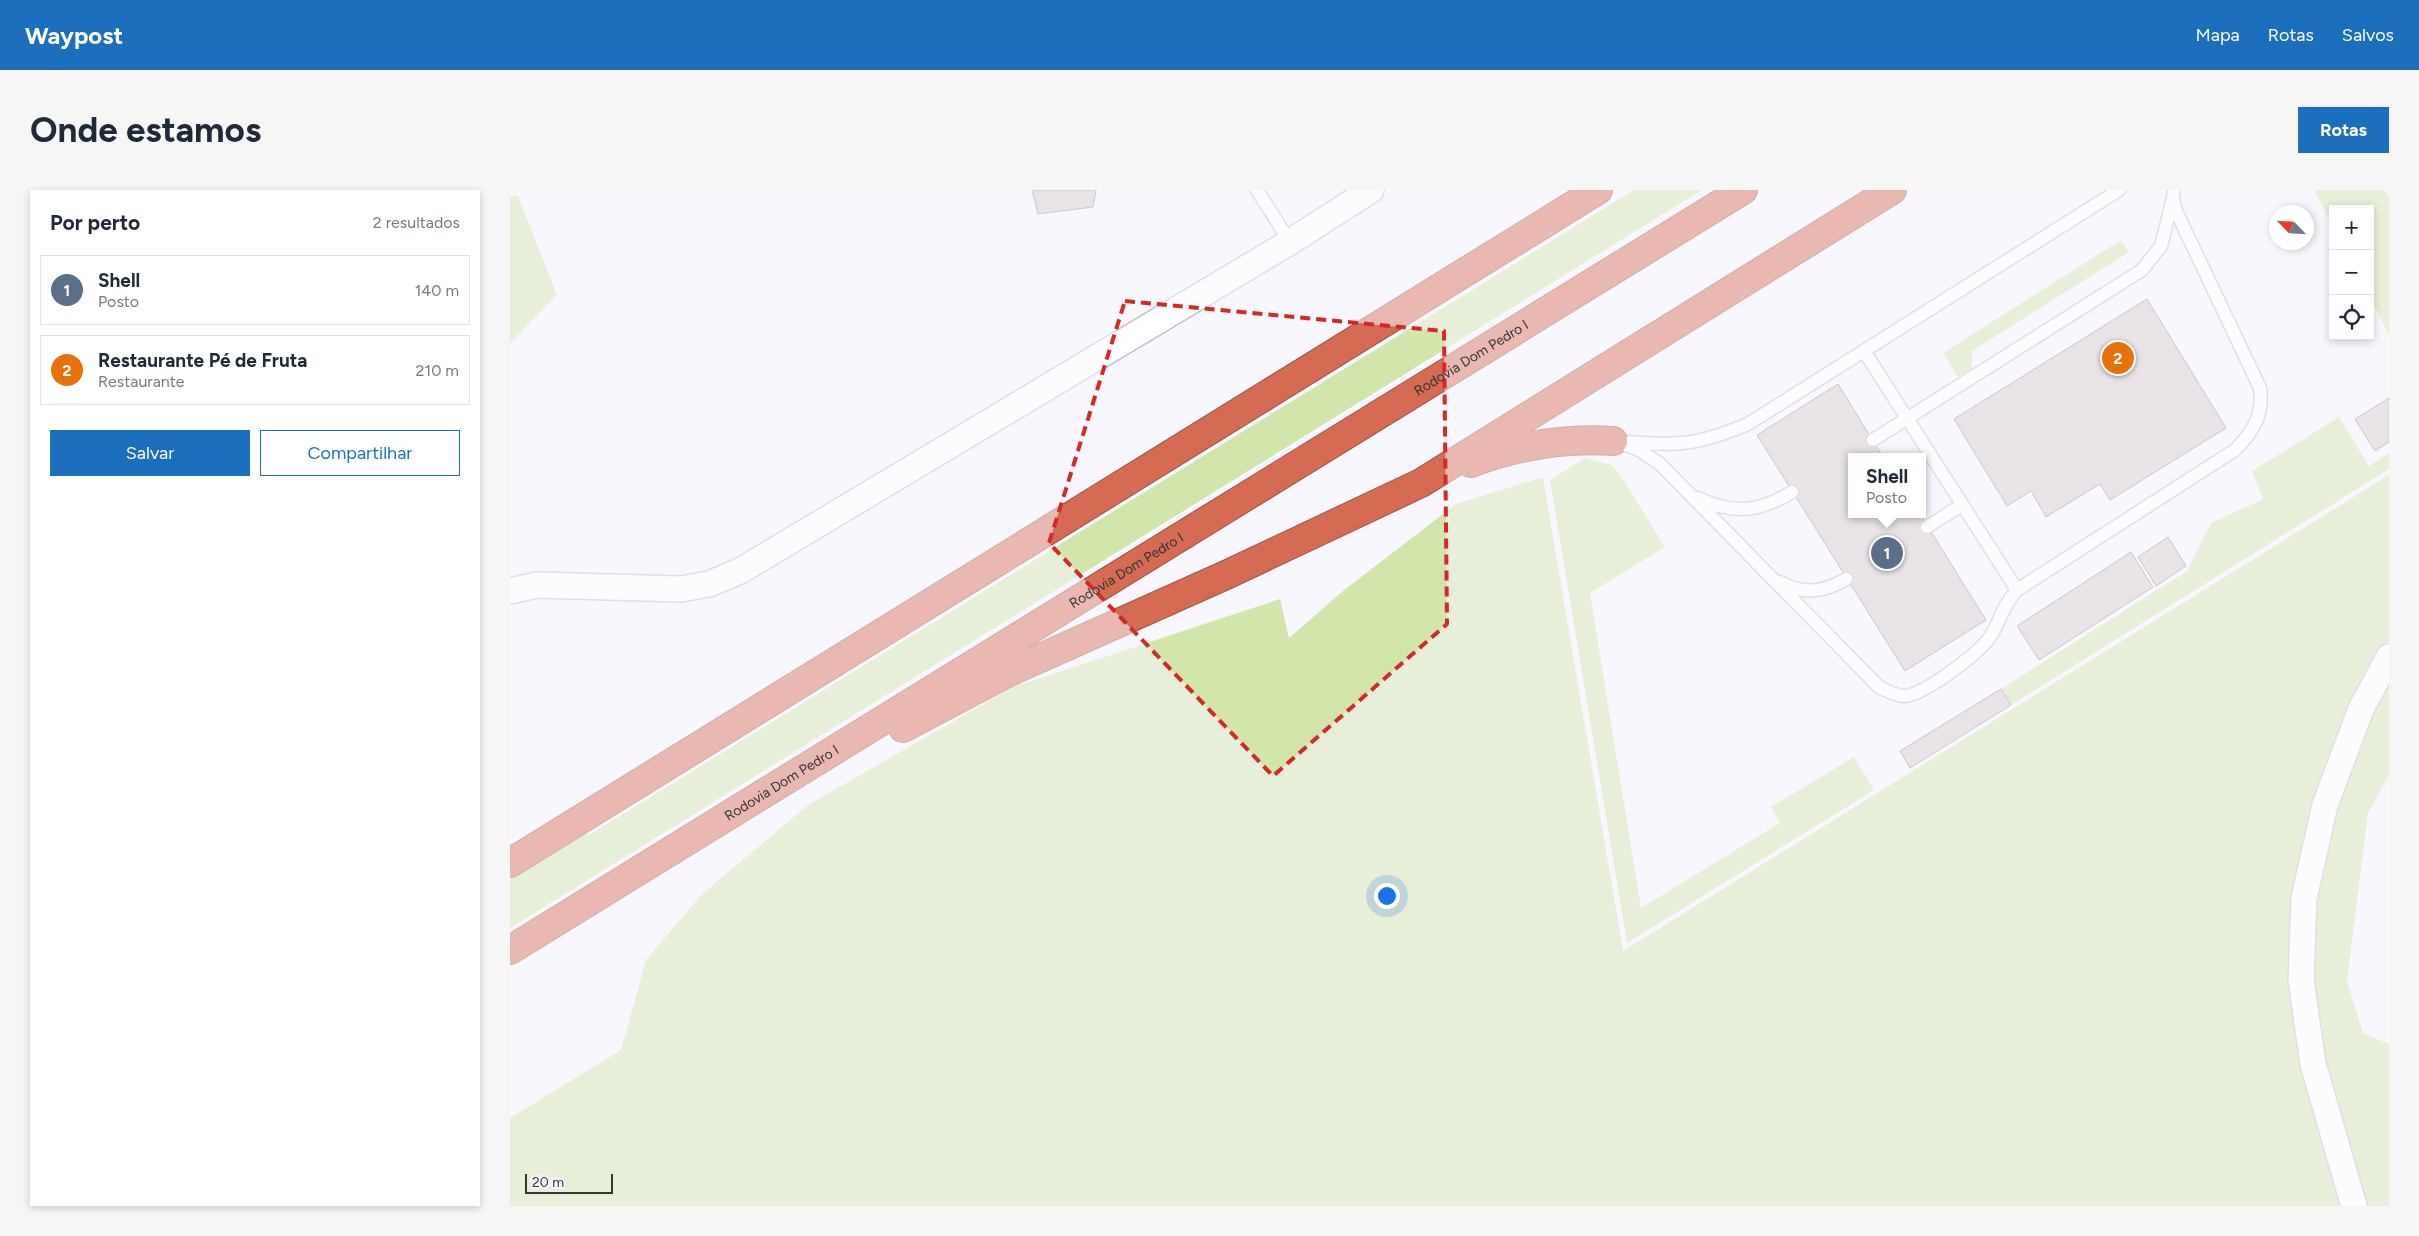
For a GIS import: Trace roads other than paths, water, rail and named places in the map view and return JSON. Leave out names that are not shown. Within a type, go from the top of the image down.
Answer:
[{"type":"highway","points":[[510,863],[1598,190]]},
{"type":"highway","name":"Rodovia Dom Pedro I","points":[[510,950],[1743,190]]},
{"type":"highway","points":[[1421,483],[1892,190]]},
{"type":"highway","points":[[670,851],[1009,672],[1226,575],[1421,483],[1488,457],[1535,445],[1590,439],[1613,441]]},
{"type":"street","points":[[510,591],[536,585],[681,589],[709,584],[740,571],[1290,242],[1371,190]]},
{"type":"street","points":[[2354,1206],[2313,1064],[2301,980],[2304,898],[2325,805],[2360,709],[2389,657]]},
{"type":"lane","points":[[1257,190],[1290,242]]},
{"type":"lane","points":[[1613,441],[1676,445],[1713,439],[1748,424],[2119,190]]},
{"type":"lane","points":[[1613,441],[1638,449],[1660,464],[1879,687],[1891,693],[1904,696],[1916,693],[1968,660],[1981,648],[1991,636],[2002,609],[2016,590],[2235,450],[2254,429],[2262,401],[2254,374],[2176,210],[2173,195]]},
{"type":"lane","points":[[1873,440],[2142,270],[2162,246],[2173,195]]},
{"type":"lane","points":[[1864,351],[2016,590]]},
{"type":"lane","points":[[1689,494],[1714,505],[1734,510],[1756,508],[1777,501],[1792,492]]},
{"type":"lane","points":[[1928,527],[1962,505]]},
{"type":"lane","points":[[1771,577],[1787,586],[1804,591],[1820,590],[1846,579]]},
{"type":"place","name":"Restaurante Pé de Fruta","points":[[2118,358]]},
{"type":"place","name":"Shell","points":[[1887,553]]}]
